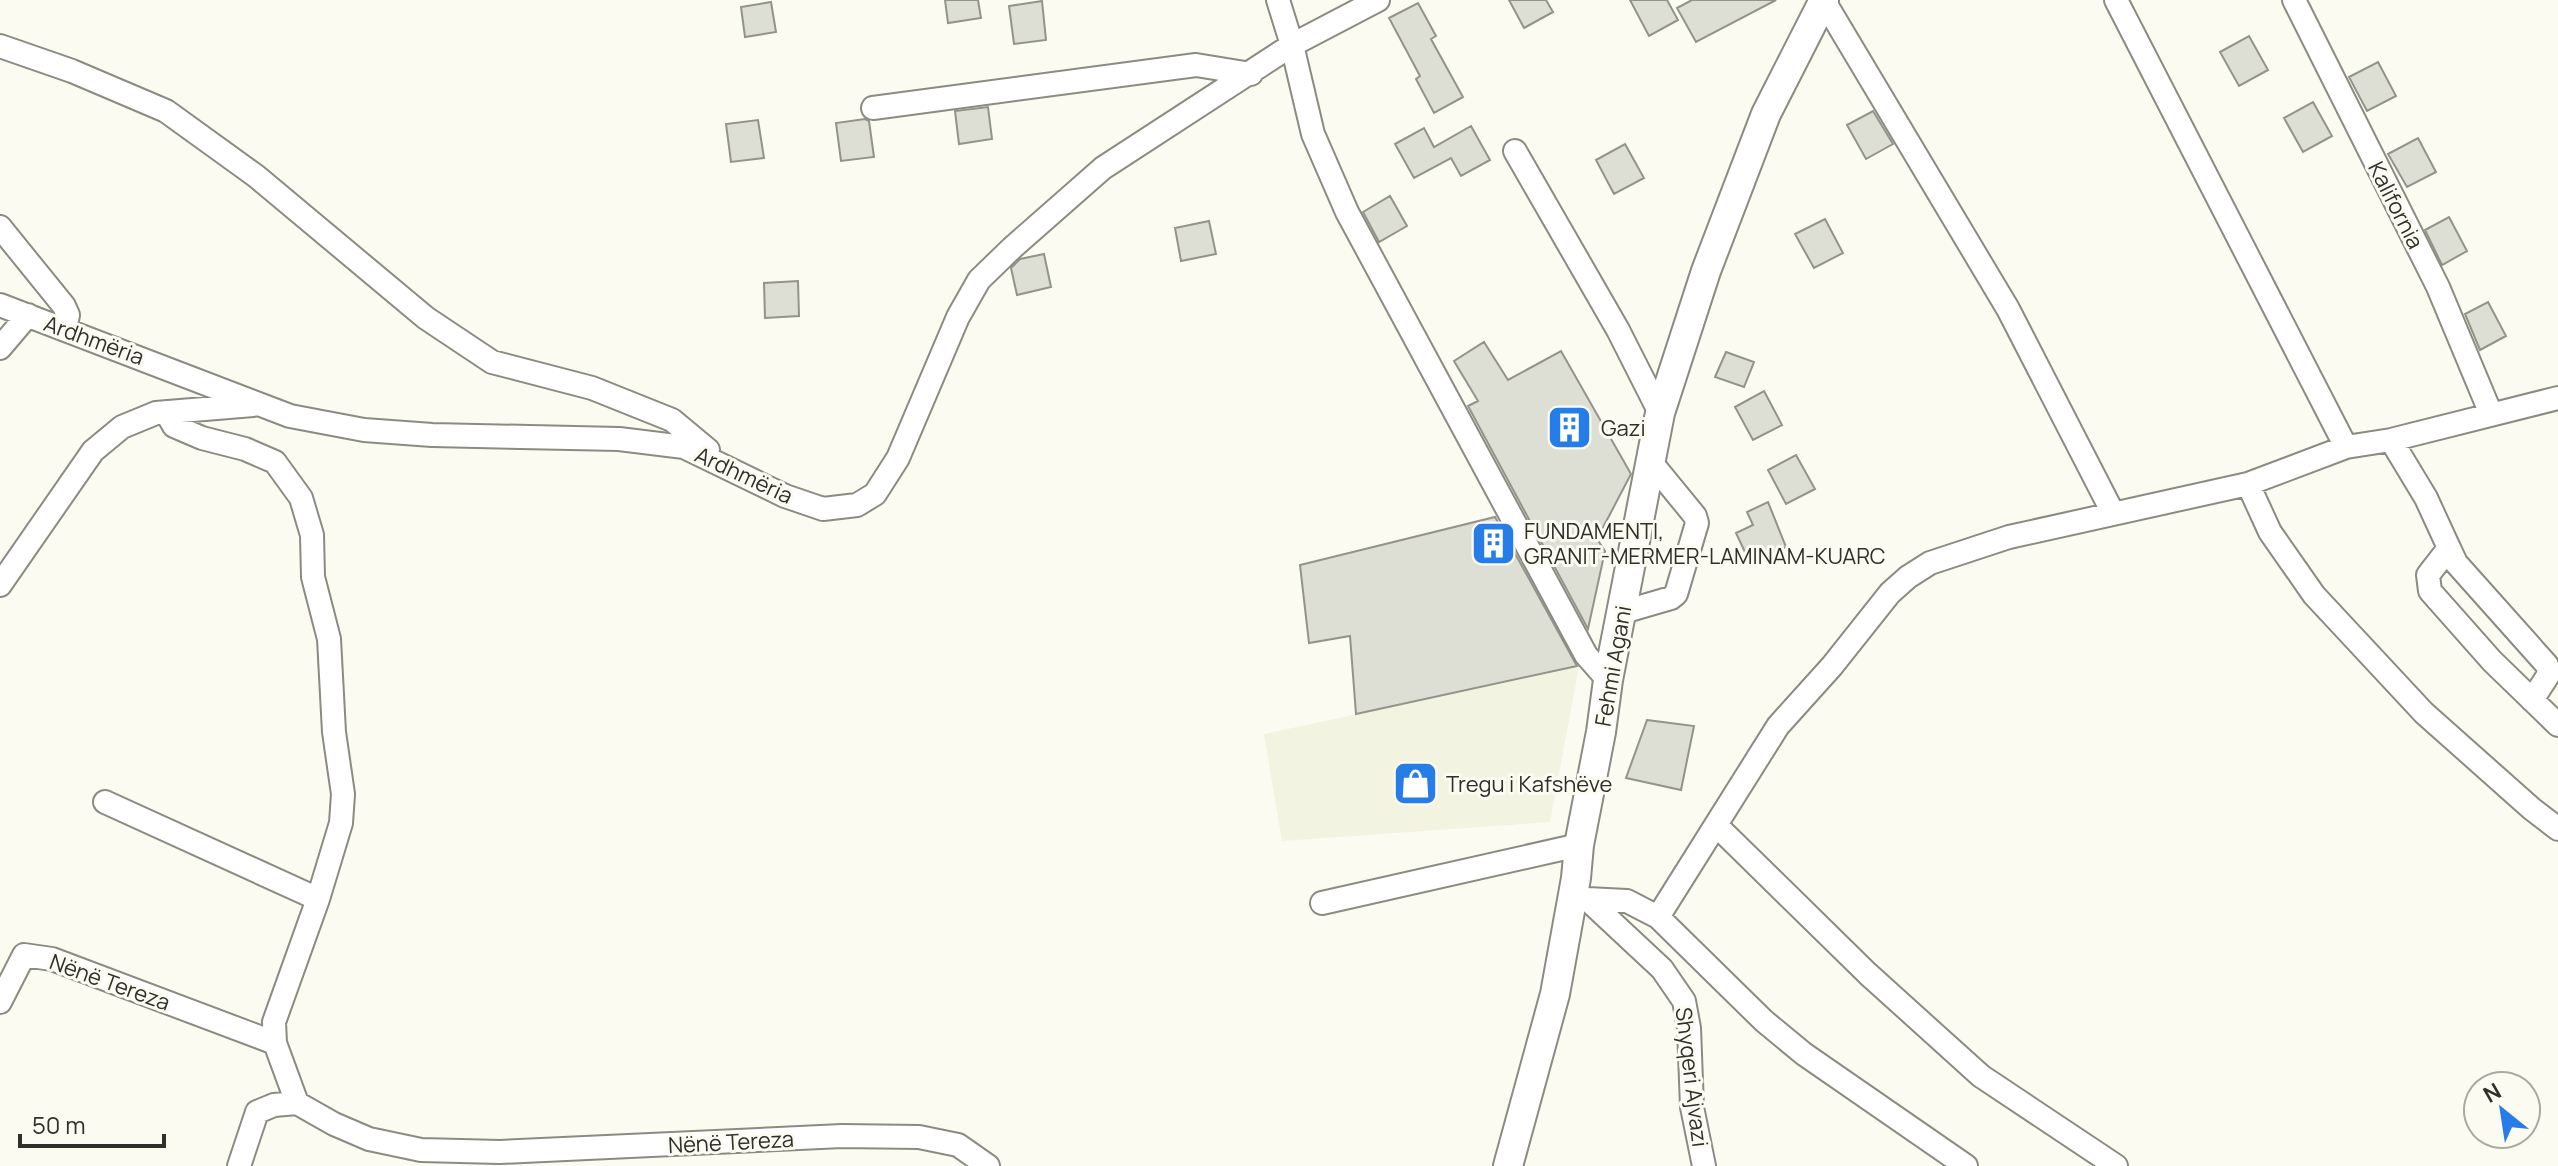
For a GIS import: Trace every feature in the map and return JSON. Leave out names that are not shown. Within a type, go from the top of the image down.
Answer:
[{"type":"main road","name":"Fehmi Agani","points":[[1508,1166],[1579,897],[1579,845],[1660,413],[1706,271],[1766,114],[1824,1]]},
{"type":"street","points":[[1278,0],[1313,134],[1347,212],[1586,655],[1608,680]]},
{"type":"street","name":"Ardhmëria","points":[[0,305],[290,416],[364,430],[432,435],[619,439],[684,447],[785,496],[823,509],[857,505],[875,494],[898,458],[958,317],[979,280],[1012,248],[1103,168],[1292,45],[1378,0]]},
{"type":"street","points":[[2116,0],[2346,447]]},
{"type":"street","name":"Kalifornia","points":[[2294,0],[2438,287],[2491,414]]},
{"type":"street","points":[[1824,1],[2008,309],[2113,513]]},
{"type":"street","points":[[0,46],[72,71],[166,111],[256,176],[426,318],[492,362],[592,388],[672,420],[737,473]]},
{"type":"street","points":[[873,108],[1196,65],[1251,74]]},
{"type":"street","points":[[1515,151],[1618,330],[1660,413]]},
{"type":"street","points":[[0,227],[64,306],[68,315],[65,329]]},
{"type":"street","points":[[0,348],[28,315]]},
{"type":"street","points":[[1658,917],[1778,726],[1832,666],[1890,593],[1930,563],[2009,537],[2248,484],[2346,447],[2391,440],[2558,398]]},
{"type":"street","points":[[0,585],[93,451],[122,427],[156,413],[258,405]]},
{"type":"street","points":[[166,412],[174,426],[275,462],[301,498],[312,535],[313,577],[329,639],[334,732],[343,794],[341,823],[318,899],[274,1022],[275,1043],[297,1103],[274,1105],[257,1112],[239,1166]]},
{"type":"street","points":[[2391,440],[2426,498],[2456,563],[2547,665],[2549,674],[2532,700]]},
{"type":"street","points":[[1623,612],[1676,594],[1697,523],[1695,516],[1650,461]]},
{"type":"street","points":[[2248,484],[2270,532],[2314,595],[2424,713],[2558,829]]},
{"type":"street","points":[[2449,548],[2428,575],[2430,591],[2492,661],[2558,725]]},
{"type":"street","points":[[105,802],[318,899]]},
{"type":"street","points":[[1716,825],[1868,974],[1981,1076],[2116,1166]]},
{"type":"street","points":[[1322,903],[1579,845]]},
{"type":"street","points":[[1579,897],[1627,901],[1658,917],[1764,1021],[1804,1054],[1966,1166]]},
{"type":"street","name":"Shyqeri Ajvazi","points":[[1579,897],[1662,969],[1684,1001],[1689,1028],[1692,1107],[1704,1166]]},
{"type":"street","name":"Nënë Tereza","points":[[0,1002],[24,955],[52,959],[275,1043]]},
{"type":"street","name":"Nënë Tereza","points":[[297,1103],[369,1139],[467,1158],[842,1136],[919,1137],[958,1145],[988,1166]]},
{"type":"shaded area","name":"Tregu i Kafshëve","points":[[1579,667],[1550,822],[1282,841],[1264,734]]},
{"type":"building","points":[[945,0],[978,0],[981,18],[948,23]]},
{"type":"building","points":[[1509,0],[1546,0],[1553,12],[1524,28]]},
{"type":"building","points":[[1630,0],[1667,0],[1678,20],[1649,36]]},
{"type":"building","points":[[1692,0],[1776,0],[1696,42],[1677,8]]},
{"type":"building","points":[[1042,1],[1046,40],[1014,44],[1009,6]]},
{"type":"building","points":[[771,2],[776,32],[745,37],[741,7]]},
{"type":"building","points":[[1418,3],[1436,36],[1431,39],[1463,97],[1434,113],[1416,79],[1420,76],[1389,18]]},
{"type":"building","points":[[2249,36],[2268,70],[2239,86],[2220,52]]},
{"type":"building","points":[[2378,62],[2396,96],[2367,111],[2349,77]]},
{"type":"building","points":[[2313,102],[2332,136],[2303,152],[2284,118]]},
{"type":"building","points":[[988,107],[992,139],[959,144],[955,111]]},
{"type":"building","points":[[1873,111],[1893,144],[1866,159],[1847,125]]},
{"type":"building","points":[[758,120],[764,158],[731,162],[726,124]]},
{"type":"building","points":[[869,121],[874,157],[841,161],[836,123]]},
{"type":"building","points":[[1471,126],[1490,160],[1461,176],[1451,158],[1414,178],[1395,144],[1424,128],[1434,147]]},
{"type":"building","points":[[2418,138],[2436,172],[2407,187],[2388,154]]},
{"type":"building","points":[[1625,144],[1644,178],[1614,194],[1596,160]]},
{"type":"building","points":[[1390,196],[1407,226],[1379,242],[1363,212]]},
{"type":"building","points":[[2449,217],[2467,251],[2442,265],[2425,230]]},
{"type":"building","points":[[1825,219],[1843,253],[1814,268],[1795,234]]},
{"type":"building","points":[[1209,221],[1216,254],[1181,261],[1175,228]]},
{"type":"building","points":[[1044,254],[1051,287],[1017,295],[1011,268],[1020,259]]},
{"type":"building","points":[[798,281],[799,316],[765,318],[764,283]]},
{"type":"building","points":[[2488,302],[2506,336],[2480,350],[2465,314]]},
{"type":"building","points":[[1484,342],[1508,380],[1561,351],[1631,474],[1597,539],[1605,551],[1588,629],[1468,406],[1478,401],[1454,361]]},
{"type":"building","points":[[1726,352],[1754,362],[1744,387],[1715,377]]},
{"type":"building","points":[[1764,391],[1782,425],[1753,440],[1735,407]]},
{"type":"building","points":[[1796,455],[1815,489],[1786,504],[1768,470]]},
{"type":"building","points":[[1768,502],[1786,547],[1750,563],[1736,533],[1753,525],[1747,512]]},
{"type":"building","name":"FUNDAMENTI, GRANIT-MERMER-LAMINAM-KUARC","points":[[1495,517],[1577,666],[1356,714],[1350,636],[1309,643],[1300,565]]},
{"type":"building","points":[[1647,720],[1694,726],[1681,790],[1626,778]]},
{"type":"place","name":"Gazi","points":[[1570,428]]},
{"type":"place","name":"FUNDAMENTI, GRANIT-MERMER-LAMINAM-KUARC","points":[[1493,544]]},
{"type":"place","name":"Tregu i Kafshëve","points":[[1415,784]]}]
